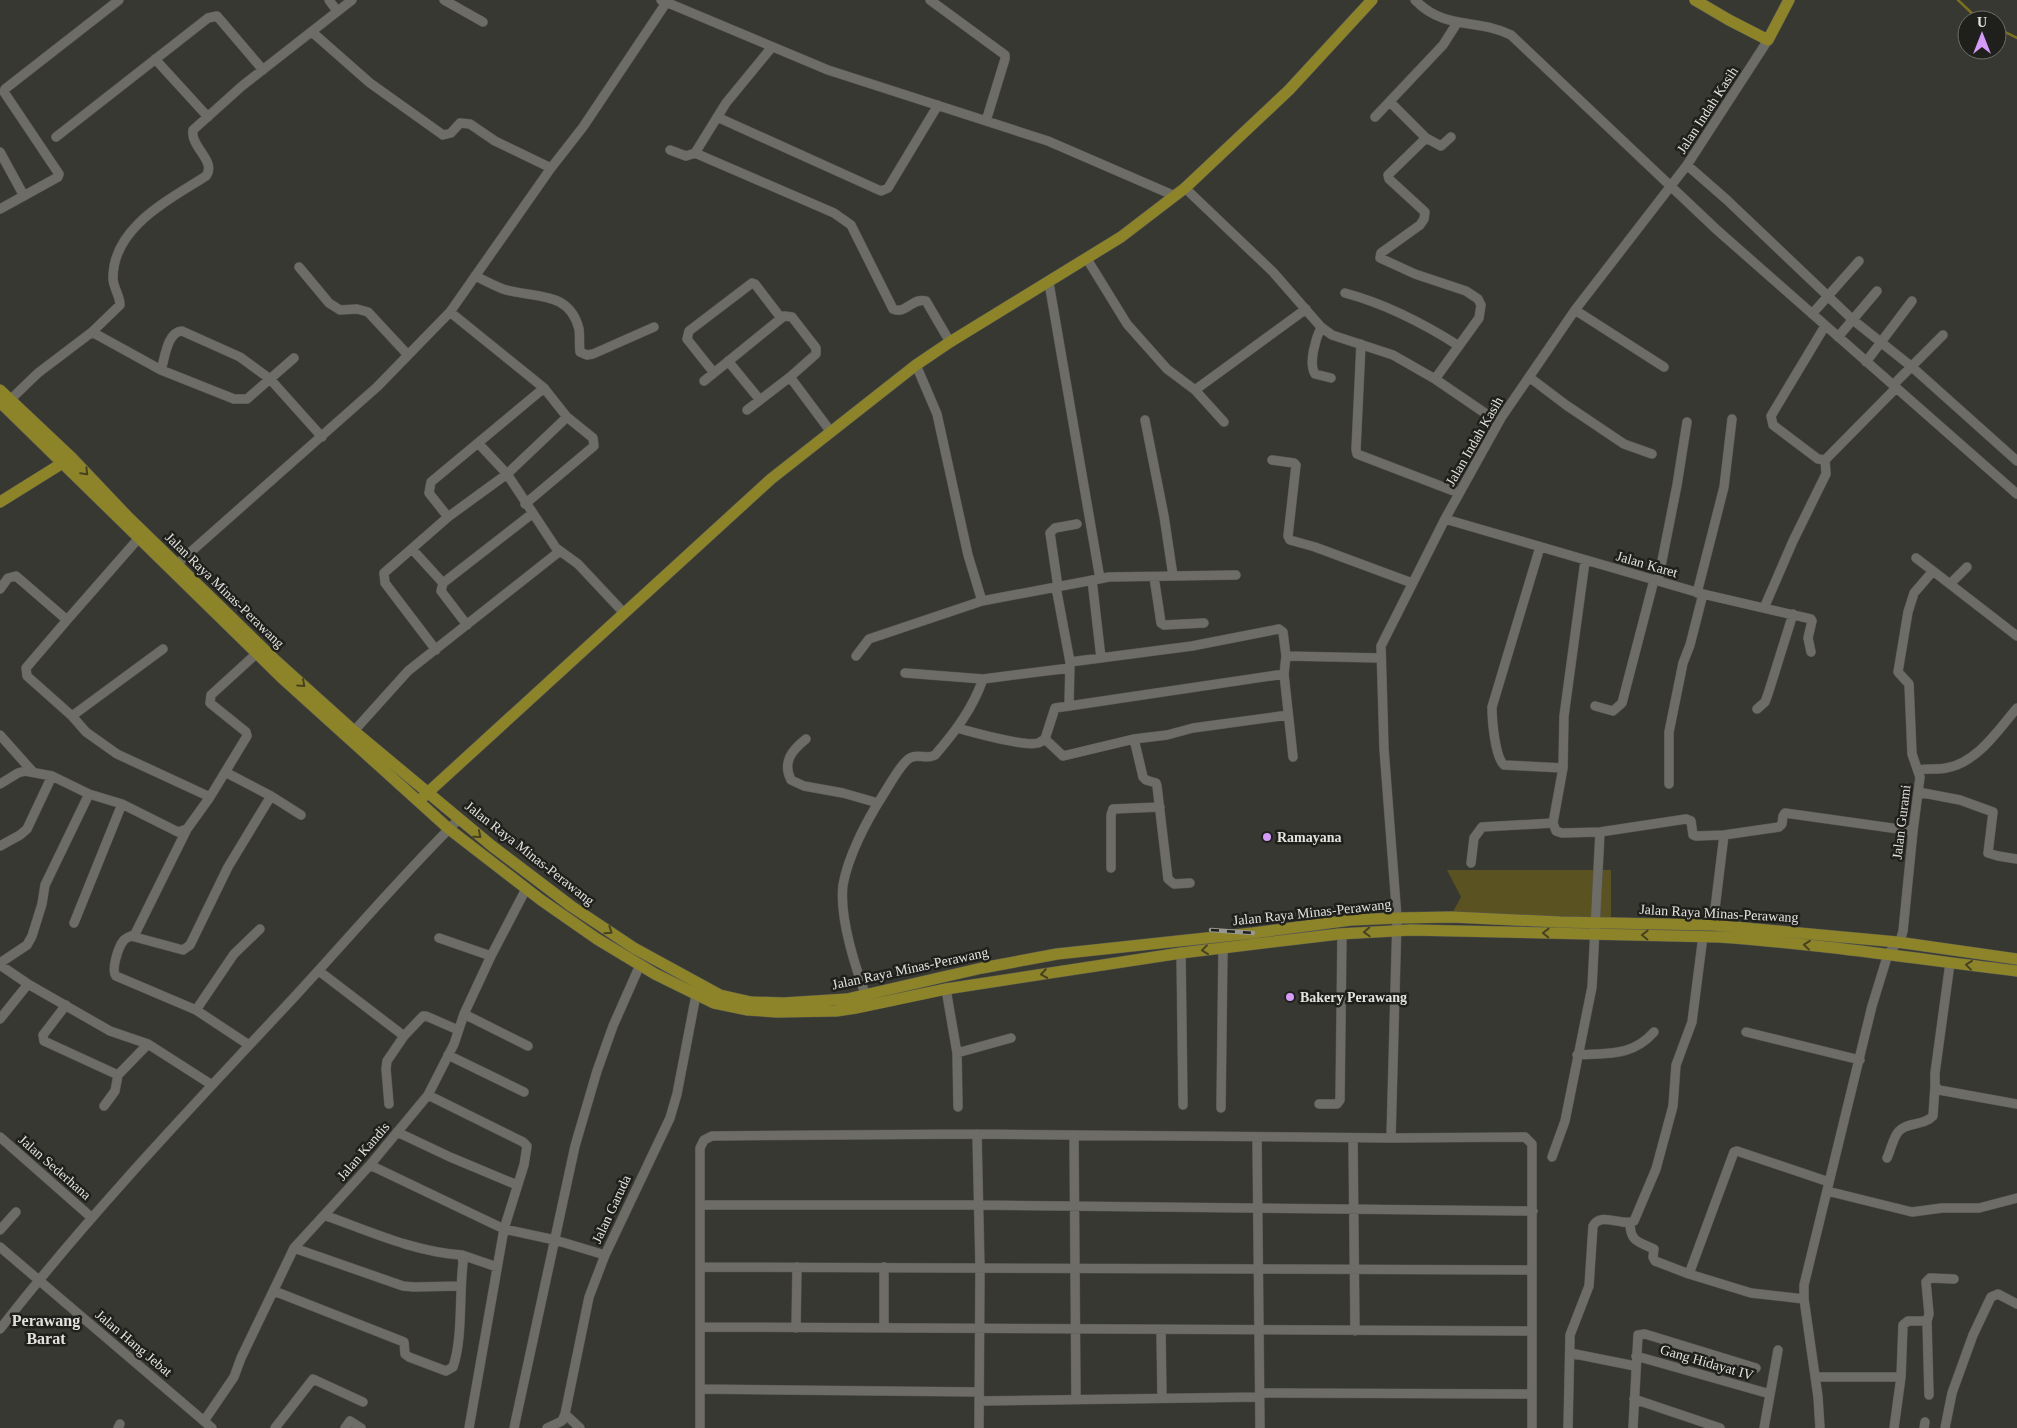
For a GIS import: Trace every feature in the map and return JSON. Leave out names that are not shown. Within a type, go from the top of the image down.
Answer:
[{"type":"main road","points":[[420,801],[771,479],[916,365],[950,342],[1049,283],[1121,237],[1185,188],[1289,90],[1372,0]]},
{"type":"main road","points":[[1695,0],[1768,40],[1789,0]]},
{"type":"main road","name":"Jalan Raya Minas-Perawang","points":[[0,390],[5,401],[274,659],[354,731],[492,846],[571,906],[634,948],[720,995],[750,1002],[784,1003],[847,999],[868,1000],[1181,953],[1342,934],[1397,930],[1595,929],[1713,925],[1897,942],[2017,959]]},
{"type":"main road","points":[[0,502],[67,460]]},
{"type":"main road","name":"Jalan Raya Minas-Perawang","points":[[67,460],[138,539],[256,654],[449,829],[526,889],[597,938],[640,965],[696,995],[728,1007],[757,1011],[836,1010],[982,968],[1056,954],[1253,933],[1351,920],[1397,918],[1452,918],[1770,940],[2017,971]]},
{"type":"street","points":[[0,209],[58,177],[59,174],[4,92],[5,89],[119,0]]},
{"type":"street","points":[[329,0],[337,11]]},
{"type":"street","points":[[5,401],[92,332],[120,305],[119,295],[113,279],[117,254],[127,236],[152,212],[210,172],[210,166],[192,139],[193,130],[242,86],[352,0]]},
{"type":"street","points":[[444,0],[483,22]]},
{"type":"street","points":[[930,0],[1005,55],[986,121]]},
{"type":"street","points":[[1415,0],[1434,16],[1457,23],[1490,27],[1512,35],[1717,230],[2017,494]]},
{"type":"street","points":[[177,564],[297,456],[322,437],[377,388],[450,312],[551,168],[583,127],[662,1],[828,70],[1048,141],[1175,196]]},
{"type":"street","points":[[56,137],[208,18],[217,16],[263,70]]},
{"type":"street","points":[[1375,117],[1443,45],[1457,23]]},
{"type":"street","points":[[312,32],[370,83],[443,135],[451,133],[460,123],[470,124],[495,141],[551,168]]},
{"type":"street","name":"Jalan Indah Kasih","points":[[1390,1138],[1397,918],[1384,749],[1381,646],[1445,519],[1498,422],[1576,310],[1687,165],[1768,40]]},
{"type":"street","points":[[695,154],[726,103],[772,47]]},
{"type":"street","points":[[155,59],[208,118]]},
{"type":"street","points":[[1390,102],[1426,138],[1440,146],[1451,137]]},
{"type":"street","points":[[717,117],[880,191],[888,188],[938,105]]},
{"type":"street","points":[[1426,138],[1388,175],[1389,179],[1425,212],[1424,219],[1420,226],[1381,253],[1380,258],[1415,274],[1466,291],[1478,299],[1482,312],[1479,318],[1435,379]]},
{"type":"street","points":[[670,150],[686,156],[695,154],[834,213],[851,225],[893,309],[900,310],[917,301],[926,302],[950,342]]},
{"type":"street","points":[[0,152],[24,196]]},
{"type":"street","points":[[1687,165],[1853,320],[1912,367],[2017,461]]},
{"type":"street","points":[[1185,188],[1273,272],[1321,327],[1332,335],[1393,355],[1435,379],[1498,422]]},
{"type":"street","points":[[1087,259],[1127,324],[1167,370],[1195,390],[1224,422]]},
{"type":"street","points":[[1812,314],[1859,261]]},
{"type":"street","points":[[299,267],[329,303],[340,310],[357,309],[368,312],[408,355]]},
{"type":"street","points":[[475,276],[503,289],[548,296],[563,303],[571,312],[579,330],[580,352],[587,356],[654,327]]},
{"type":"street","points":[[1049,283],[1096,580],[1101,658]]},
{"type":"street","points":[[714,373],[687,339],[689,331],[752,284],[755,284],[782,318]]},
{"type":"street","points":[[1838,337],[1877,291]]},
{"type":"street","points":[[1345,293],[1418,321],[1460,346]]},
{"type":"street","points":[[1866,362],[1912,301]]},
{"type":"street","points":[[1195,390],[1306,309]]},
{"type":"street","points":[[1576,310],[1664,367]]},
{"type":"street","points":[[450,312],[544,388],[567,417],[593,438],[594,446],[525,504]]},
{"type":"street","points":[[704,380],[782,318],[792,317],[816,348],[816,354],[747,410]]},
{"type":"street","points":[[1825,326],[1771,416],[1773,425],[1818,459],[1825,460]]},
{"type":"street","points":[[1321,327],[1315,341],[1313,370],[1315,374],[1331,378]]},
{"type":"street","points":[[161,370],[172,336],[176,332],[182,331],[240,357],[270,379],[322,437]]},
{"type":"street","points":[[92,332],[161,370],[238,400],[247,399],[294,358]]},
{"type":"street","points":[[1764,608],[1793,541],[1826,474],[1825,460],[1943,335]]},
{"type":"street","points":[[1361,344],[1357,454],[1459,493]]},
{"type":"street","points":[[728,361],[760,400]]},
{"type":"street","points":[[916,365],[937,414],[968,555],[982,601]]},
{"type":"street","points":[[790,377],[831,432]]},
{"type":"street","points":[[1529,378],[1566,406],[1624,444],[1652,454]]},
{"type":"street","points":[[448,518],[429,493],[429,486],[435,476],[479,444],[544,388]]},
{"type":"street","points":[[436,650],[386,582],[384,573],[448,518],[507,474],[567,417]]},
{"type":"street","points":[[1669,784],[1670,732],[1683,663],[1690,645],[1724,487],[1732,419]]},
{"type":"street","points":[[1145,420],[1164,516],[1172,576]]},
{"type":"street","points":[[1595,706],[1614,711],[1622,703],[1656,581],[1678,485],[1688,422]]},
{"type":"street","points":[[479,444],[507,474],[550,540],[560,551],[578,564],[624,613]]},
{"type":"street","points":[[1272,460],[1294,463],[1296,465],[1288,536],[1290,540],[1315,546],[1412,583]]},
{"type":"street","points":[[467,625],[442,590],[443,583],[532,513]]},
{"type":"street","name":"Jalan Karet","points":[[1445,519],[1656,581],[1812,620],[1808,638],[1811,652]]},
{"type":"street","points":[[1069,706],[1070,665],[1050,533],[1055,528],[1078,524]]},
{"type":"street","points":[[138,539],[26,668],[27,676],[72,716],[86,732],[117,754],[210,797]]},
{"type":"street","points":[[1540,547],[1492,707],[1492,716],[1499,756],[1504,765],[1562,768]]},
{"type":"street","points":[[412,549],[443,583]]},
{"type":"street","points":[[354,731],[408,671],[560,551]]},
{"type":"street","points":[[1916,558],[1951,583],[2017,636]]},
{"type":"street","points":[[1585,560],[1564,716],[1562,768],[1553,823],[1556,831],[1562,833],[1600,832],[1686,819],[1691,821],[1693,835],[1724,835],[1779,827],[1782,824],[1785,813],[1913,831]]},
{"type":"street","points":[[1951,583],[1967,567]]},
{"type":"street","name":"Jalan Gurami","points":[[1820,1428],[1804,1299],[1804,1285],[1872,1006],[1888,954],[1901,938],[1906,916],[1913,831],[1920,777],[1912,754],[1909,684],[1898,672],[1908,612],[1914,594],[1933,571]]},
{"type":"street","points":[[856,656],[869,639],[982,601],[1096,580],[1144,576],[1236,575]]},
{"type":"street","points":[[0,589],[8,578],[16,576],[67,620]]},
{"type":"street","points":[[1154,577],[1161,623],[1164,625],[1204,623]]},
{"type":"street","points":[[1757,709],[1765,702],[1793,614]]},
{"type":"street","points":[[905,673],[983,679],[1101,658],[1192,646],[1279,629],[1283,632],[1286,656],[1284,674],[1293,757]]},
{"type":"street","points":[[72,716],[163,649]]},
{"type":"street","points":[[249,1045],[196,1010],[116,976],[113,968],[121,944],[135,934],[188,829],[247,736],[246,732],[210,703],[210,699],[211,695],[256,654]]},
{"type":"street","points":[[1286,656],[1380,658]]},
{"type":"street","points":[[957,728],[995,738],[1038,743],[1045,739],[1056,707],[1284,674]]},
{"type":"street","points":[[868,1000],[852,952],[843,904],[843,887],[846,873],[855,849],[878,803],[907,760],[916,756],[930,758],[936,756],[976,699],[983,679]]},
{"type":"street","points":[[1919,770],[1946,768],[1967,760],[2017,708]]},
{"type":"street","points":[[1045,739],[1064,756],[1134,739],[1167,735],[1193,728],[1288,715]]},
{"type":"street","points":[[0,735],[33,772]]},
{"type":"street","points":[[806,739],[792,752],[787,762],[787,769],[791,780],[804,786],[843,793],[878,803]]},
{"type":"street","points":[[1134,739],[1143,778],[1156,784],[1168,879],[1174,884],[1190,883]]},
{"type":"street","points":[[0,784],[18,773],[33,772],[52,776],[90,794],[122,804],[178,832],[188,829]]},
{"type":"street","points":[[225,772],[271,796],[301,815]]},
{"type":"street","points":[[1,847],[27,829],[52,776]]},
{"type":"street","points":[[1918,792],[1950,798],[1993,812],[1988,853],[2017,859]]},
{"type":"street","points":[[90,794],[45,885],[42,904],[32,936],[27,945],[0,964],[28,984],[110,1031],[148,1044],[212,1085]]},
{"type":"street","points":[[132,936],[183,950],[190,945],[228,867],[271,796]]},
{"type":"street","points":[[74,923],[122,804]]},
{"type":"street","points":[[1111,868],[1111,815],[1113,809],[1160,806]]},
{"type":"street","points":[[0,1329],[38,1280],[92,1218],[212,1085],[459,819]]},
{"type":"street","points":[[1471,863],[1474,838],[1482,827],[1553,823]]},
{"type":"street","points":[[1552,1157],[1565,1121],[1592,987],[1600,832]]},
{"type":"street","points":[[1713,925],[1724,835]]},
{"type":"street","name":"Jalan Kandis","points":[[204,1421],[234,1377],[241,1358],[294,1248],[370,1165],[428,1095],[448,1055],[464,1014],[491,956],[526,889]]},
{"type":"street","points":[[196,1010],[234,954],[260,929]]},
{"type":"street","points":[[1319,1104],[1337,1104],[1340,1100],[1342,934]]},
{"type":"street","points":[[1568,1428],[1570,1336],[1589,1286],[1594,1222],[1603,1219],[1630,1223],[1638,1216],[1661,1155],[1673,1106],[1676,1065],[1692,1022],[1703,936]]},
{"type":"street","points":[[439,938],[491,956]]},
{"type":"street","points":[[1221,1108],[1223,948]]},
{"type":"street","points":[[1181,953],[1183,1105]]},
{"type":"street","points":[[1887,1158],[1898,1132],[1902,1128],[1925,1122],[1932,1116],[1935,1073],[1950,963]]},
{"type":"street","points":[[514,1428],[575,1146],[597,1071],[613,1026],[640,965]]},
{"type":"street","points":[[319,971],[404,1036]]},
{"type":"street","points":[[0,1019],[28,984]]},
{"type":"street","points":[[946,989],[956,1053],[958,1108]]},
{"type":"street","name":"Jalan Garuda","points":[[565,1414],[589,1297],[605,1256],[670,1118],[678,1094],[696,995]]},
{"type":"street","points":[[66,1005],[43,1036],[44,1041],[118,1076]]},
{"type":"street","points":[[464,1014],[528,1046]]},
{"type":"street","points":[[390,1104],[386,1069],[387,1061],[404,1036],[424,1016],[458,1030]]},
{"type":"street","points":[[1577,1055],[1632,1050],[1646,1041],[1654,1032]]},
{"type":"street","points":[[1746,1032],[1860,1060]]},
{"type":"street","points":[[956,1053],[1011,1038]]},
{"type":"street","points":[[104,1106],[115,1091],[118,1076],[148,1044]]},
{"type":"street","points":[[448,1055],[524,1092]]},
{"type":"street","points":[[1935,1086],[1939,1090],[2017,1104]]},
{"type":"street","points":[[428,1095],[525,1144],[528,1151],[504,1229],[469,1428]]},
{"type":"street","points":[[397,1132],[517,1185]]},
{"type":"street","points":[[978,1134],[980,1268],[979,1428]]},
{"type":"street","points":[[700,1428],[700,1148],[704,1140],[712,1136],[978,1134],[1527,1138],[1532,1144],[1533,1150],[1532,1428]]},
{"type":"street","points":[[1074,1135],[1076,1399]]},
{"type":"street","name":"Jalan Sederhana","points":[[0,1137],[92,1218]]},
{"type":"street","points":[[1257,1137],[1260,1428]]},
{"type":"street","points":[[1352,1138],[1355,1331]]},
{"type":"street","points":[[1689,1274],[1731,1154],[1737,1151],[1828,1187],[1912,1212],[1942,1208],[1978,1208],[2017,1198]]},
{"type":"street","points":[[370,1165],[504,1229],[555,1240],[605,1256]]},
{"type":"street","points":[[700,1205],[1258,1207],[1532,1211]]},
{"type":"street","points":[[0,1230],[16,1212]]},
{"type":"street","points":[[324,1215],[412,1246],[444,1254],[462,1255],[497,1267]]},
{"type":"street","points":[[1630,1223],[1632,1238],[1654,1249],[1653,1257],[1655,1261],[1689,1274],[1751,1293],[1804,1299]]},
{"type":"street","name":"Jalan Hang Jebat","points":[[0,1246],[212,1428]]},
{"type":"street","points":[[294,1248],[403,1286],[460,1286]]},
{"type":"street","points":[[274,1291],[404,1342],[406,1356],[446,1371],[453,1368],[457,1354],[462,1255]]},
{"type":"street","points":[[701,1267],[1532,1270]]},
{"type":"street","points":[[796,1328],[797,1267]]},
{"type":"street","points":[[884,1267],[884,1328]]},
{"type":"street","points":[[1929,1395],[1928,1280],[1932,1277],[1954,1279]]},
{"type":"street","points":[[1945,1428],[1952,1393],[1973,1335],[1991,1297],[1995,1294],[2000,1294],[2017,1304]]},
{"type":"street","points":[[1894,1428],[1902,1377],[1903,1324],[1908,1321],[1928,1321]]},
{"type":"street","points":[[700,1327],[1532,1331]]},
{"type":"street","points":[[1161,1330],[1162,1398]]},
{"type":"street","points":[[1633,1428],[1636,1338],[1641,1334],[1756,1368]]},
{"type":"street","points":[[1764,1428],[1778,1350]]},
{"type":"street","name":"Gang Hidayat IV","points":[[1570,1354],[1636,1361],[1770,1394]]},
{"type":"street","points":[[1815,1378],[1902,1377]]},
{"type":"street","points":[[275,1428],[313,1378],[363,1402]]},
{"type":"street","points":[[700,1389],[1076,1399],[1260,1395],[1532,1394]]},
{"type":"street","points":[[1634,1399],[1720,1428]]},
{"type":"street","points":[[547,1428],[562,1422],[565,1414],[580,1428]]},
{"type":"street","points":[[345,1428],[350,1421],[361,1428]]},
{"type":"shaded area","points":[[1447,870],[1611,870],[1611,926],[1448,921],[1461,897]]},
{"type":"waterway","points":[[1958,0],[1968,10]]},
{"type":"waterway","points":[[2007,33],[2017,38]]},
{"type":"railway","points":[[1211,930],[1253,933]]},
{"type":"place","name":"Ramayana","points":[[1267,837]]},
{"type":"place","name":"Bakery Perawang","points":[[1290,997]]},
{"type":"district","name":"Perawang Barat","points":[[46,1329]]}]
